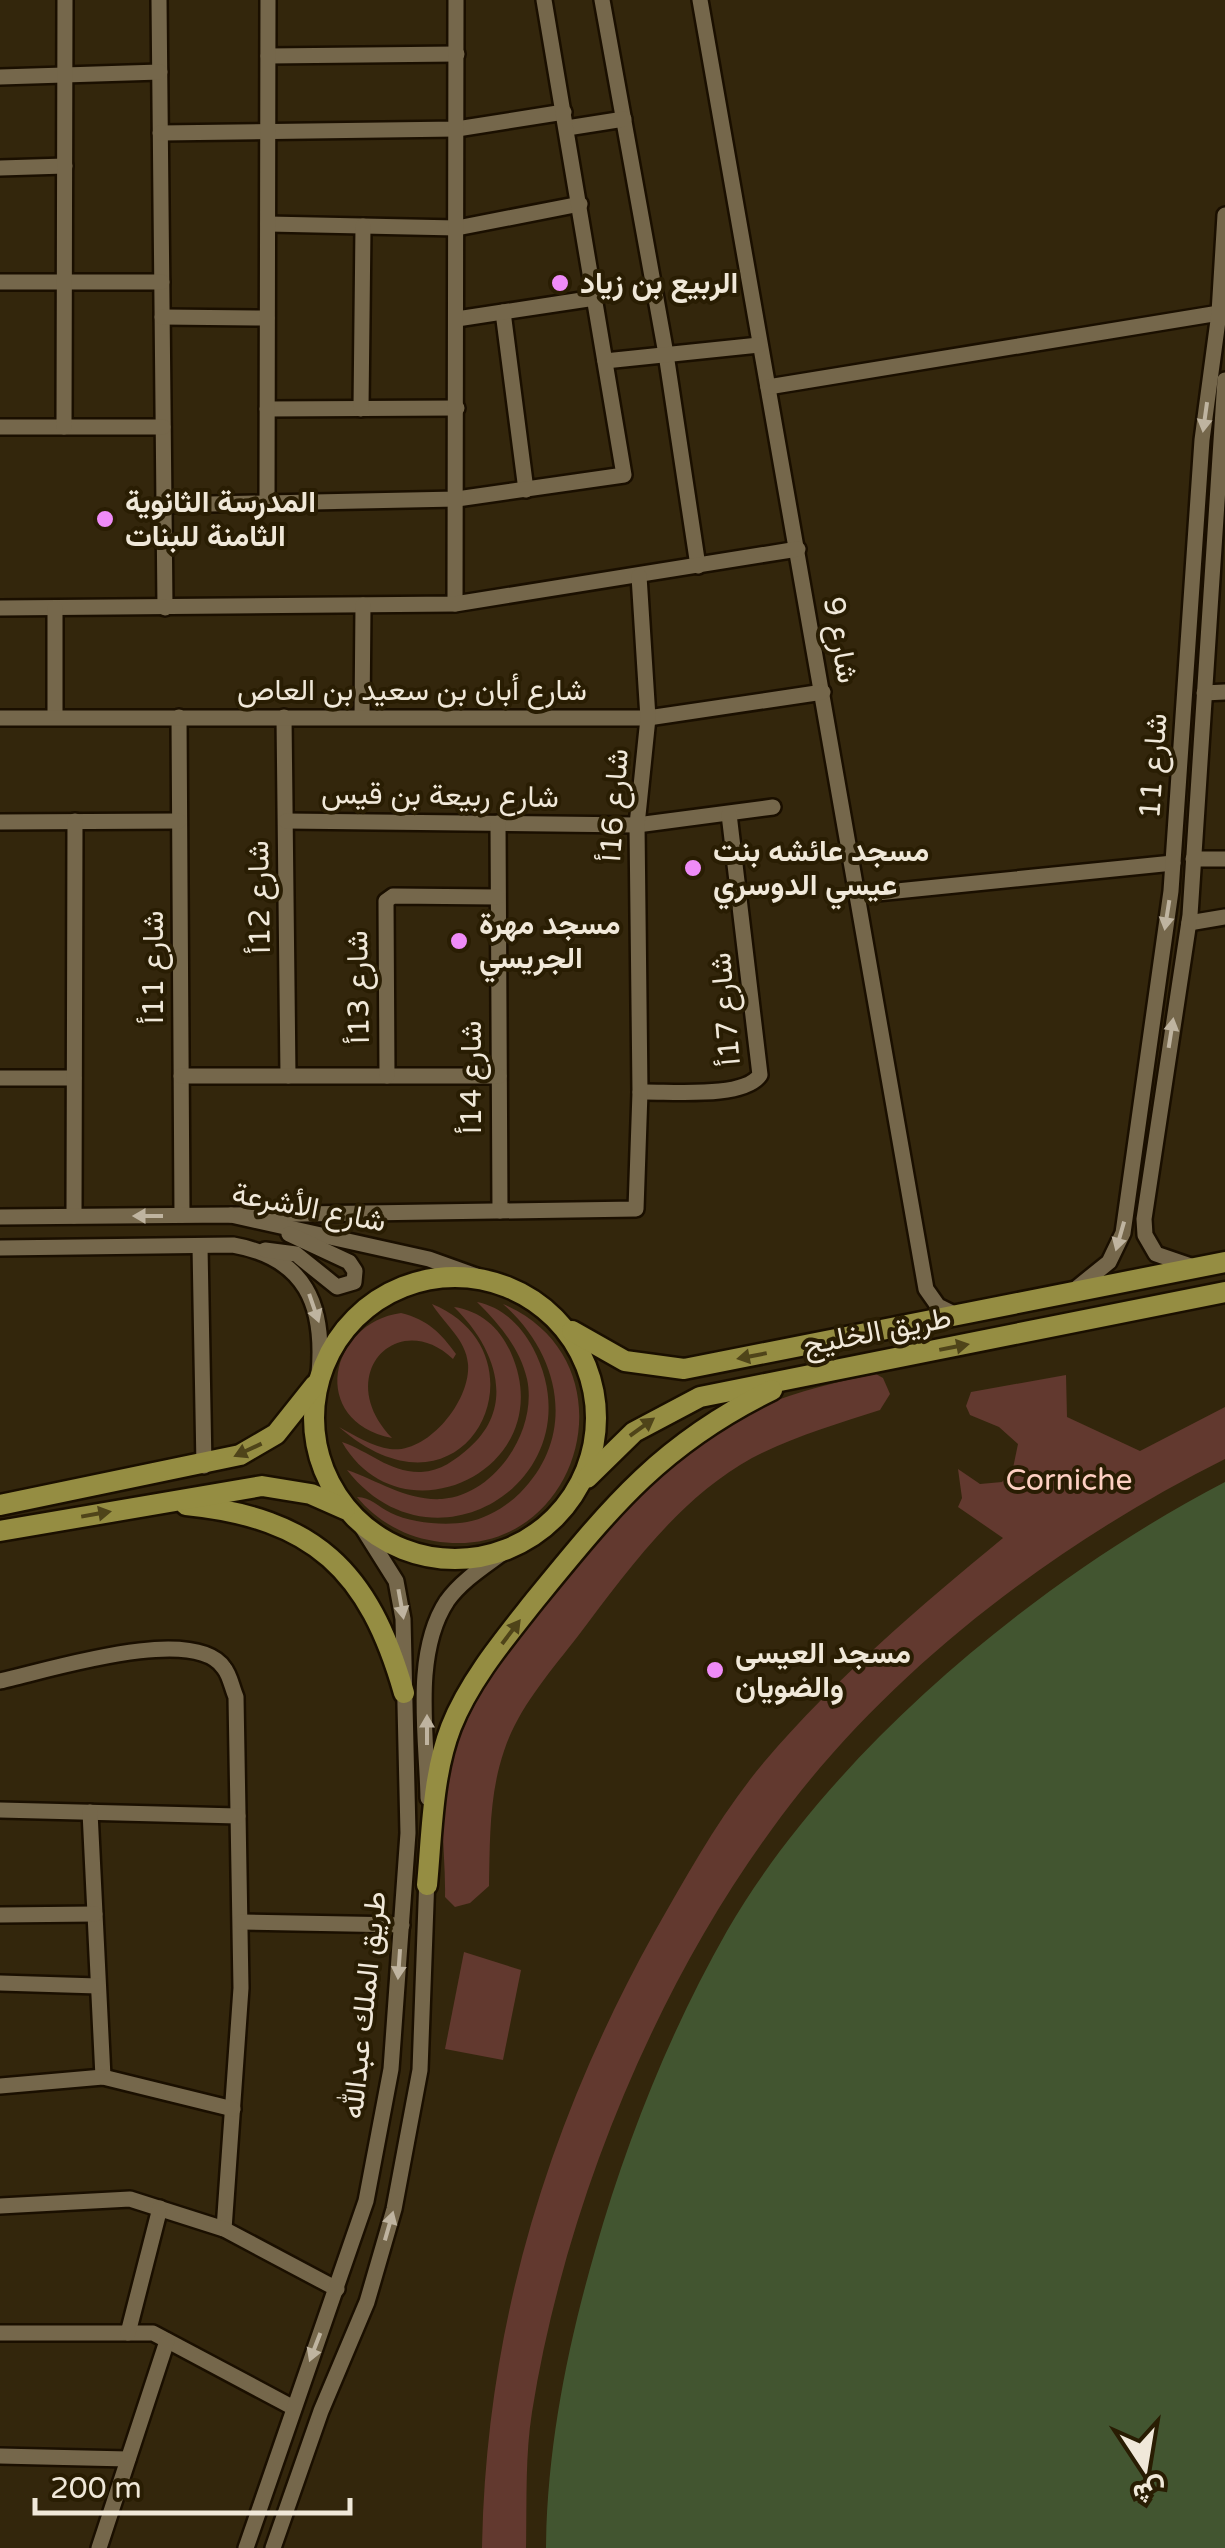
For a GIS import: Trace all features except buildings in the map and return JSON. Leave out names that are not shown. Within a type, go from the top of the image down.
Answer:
[{"type":"main road","name":"طريق الخليج","points":[[553,1316],[604,1353],[665,1369],[1225,1262]]},
{"type":"main road","points":[[0,1505],[204,1466],[240,1455],[276,1434],[318,1379],[340,1336],[368,1305],[415,1282],[456,1274],[482,1278],[519,1292],[553,1316],[580,1351],[594,1390],[594,1444],[573,1495],[551,1522],[505,1550],[463,1559],[424,1556],[388,1542],[353,1515],[311,1494],[262,1486],[0,1531]]},
{"type":"main road","name":"طريق الخليج","points":[[573,1495],[614,1448],[677,1405],[1225,1292]]},
{"type":"main road","points":[[428,1885],[438,1776],[452,1726],[500,1645],[606,1512],[664,1456],[720,1417],[808,1375]]},
{"type":"main road","points":[[318,1379],[316,1445],[327,1479],[353,1515]]},
{"type":"main road","points":[[164,1502],[257,1516],[320,1546],[368,1602],[386,1638],[404,1693]]},
{"type":"street","points":[[64,427],[65,0]]},
{"type":"street","points":[[159,0],[165,608]]},
{"type":"street","points":[[267,503],[268,0]]},
{"type":"street","points":[[455,604],[456,0]]},
{"type":"street","points":[[164,505],[457,499],[624,475],[544,0]]},
{"type":"street","points":[[602,0],[666,354],[698,566]]},
{"type":"street","name":"شارع 9","points":[[700,0],[926,1290]]},
{"type":"street","points":[[268,56],[456,54]]},
{"type":"street","points":[[0,76],[160,72]]},
{"type":"street","points":[[160,133],[456,129],[624,119]]},
{"type":"street","points":[[0,168],[65,166]]},
{"type":"street","points":[[268,224],[457,228],[580,204]]},
{"type":"street","name":"شارع 11","points":[[1067,1293],[1101,1270],[1120,1244],[1173,863],[1202,440],[1218,313],[1225,215]]},
{"type":"street","points":[[362,408],[363,226]]},
{"type":"street","points":[[0,282],[162,282]]},
{"type":"street","points":[[457,319],[595,298]]},
{"type":"street","points":[[503,312],[526,490]]},
{"type":"street","points":[[768,387],[1218,313]]},
{"type":"street","points":[[162,317],[268,318]]},
{"type":"street","points":[[605,362],[758,345]]},
{"type":"street","name":"شارع 11","points":[[1200,1267],[1166,1261],[1156,1254],[1145,1235],[1162,1091],[1189,922],[1225,380]]},
{"type":"street","points":[[267,409],[457,408]]},
{"type":"street","points":[[0,427],[163,427]]},
{"type":"street","points":[[0,608],[455,604],[798,549]]},
{"type":"street","name":"شارع 16أ","points":[[500,1211],[628,1212],[638,1206],[636,825],[648,718],[640,576]]},
{"type":"street","points":[[362,717],[363,605]]},
{"type":"street","points":[[55,608],[55,718]]},
{"type":"street","name":"شارع أبان بن سعيد بن العاص","points":[[0,718],[648,718],[823,692]]},
{"type":"street","points":[[1204,693],[1225,692]]},
{"type":"street","name":"شارع 11أ","points":[[179,717],[182,1216]]},
{"type":"street","name":"شارع 12أ","points":[[284,717],[288,1076]]},
{"type":"street","name":"شارع ربيعة بن قيس","points":[[286,821],[636,825],[773,806]]},
{"type":"street","name":"شارع 17أ","points":[[640,1092],[744,1089],[760,1075],[762,1064],[729,814]]},
{"type":"street","points":[[74,1216],[75,821]]},
{"type":"street","points":[[0,822],[179,821]]},
{"type":"street","name":"شارع 14أ","points":[[498,823],[500,1211]]},
{"type":"street","points":[[1193,859],[1225,858]]},
{"type":"street","points":[[856,896],[1173,863]]},
{"type":"street","name":"شارع 13أ","points":[[386,1076],[388,898],[497,897]]},
{"type":"street","points":[[1189,922],[1225,917]]},
{"type":"street","points":[[181,1076],[499,1076]]},
{"type":"street","points":[[0,1078],[74,1078]]},
{"type":"street","points":[[1141,1087],[1162,1091]]},
{"type":"street","points":[[232,1215],[500,1211]]},
{"type":"street","name":"شارع الأشرعة","points":[[0,1217],[232,1215],[429,1259],[482,1278]]},
{"type":"street","points":[[261,1250],[296,1254],[337,1287],[354,1282],[355,1270],[349,1262],[296,1240],[278,1226]]},
{"type":"street","points":[[200,1246],[204,1466]]},
{"type":"street","name":"شارع الأشرعة","points":[[0,1248],[200,1246],[261,1250],[290,1269],[314,1304],[321,1333],[318,1379]]},
{"type":"street","points":[[926,1290],[938,1306],[956,1315]]},
{"type":"street","points":[[903,1326],[919,1310],[926,1290]]},
{"type":"street","name":"طريق الملك عبدالله","points":[[246,2548],[366,2200],[391,2069],[408,1833],[401,1597],[380,1551],[353,1515]]},
{"type":"street","name":"طريق الملك عبدالله","points":[[272,2548],[321,2412],[367,2302],[394,2209],[420,2070],[428,1885],[431,1640],[449,1598],[505,1550]]},
{"type":"street","points":[[0,1681],[148,1649],[195,1649],[224,1666],[236,1697],[242,1988],[224,2230]]},
{"type":"street","points":[[0,1810],[238,1816]]},
{"type":"street","points":[[90,1812],[103,2077]]},
{"type":"street","points":[[0,1915],[95,1914]]},
{"type":"street","points":[[241,1922],[402,1925]]},
{"type":"street","points":[[0,1983],[98,1986]]},
{"type":"street","points":[[0,2086],[103,2077],[233,2109]]},
{"type":"street","points":[[0,2206],[130,2199],[224,2230],[337,2288]]},
{"type":"street","points":[[128,2333],[160,2208]]},
{"type":"street","points":[[0,2333],[153,2333],[292,2407]]},
{"type":"street","points":[[98,2548],[168,2340]]},
{"type":"street","points":[[0,2456],[128,2459]]},
{"type":"street","points":[[110,2458],[117,2492]]},
{"type":"green space","points":[[477,1302],[510,1318],[533,1348],[548,1395],[545,1437],[527,1473],[498,1499],[462,1515],[423,1517],[383,1502],[347,1470],[405,1494],[442,1499],[480,1486],[509,1456],[526,1418],[527,1379],[508,1337]]},
{"type":"green space","points":[[432,1304],[468,1328],[487,1360],[490,1394],[479,1426],[457,1450],[425,1462],[385,1456],[339,1427],[384,1448],[419,1443],[455,1408],[467,1378],[463,1347]]},
{"type":"green space","points":[[503,1304],[545,1332],[570,1369],[579,1411],[574,1454],[555,1492],[525,1523],[484,1540],[434,1541],[401,1531],[357,1497],[418,1521],[449,1524],[474,1520],[496,1511],[520,1493],[550,1446],[555,1396],[549,1370],[538,1346]]},
{"type":"green space","points":[[454,1307],[489,1322],[511,1353],[521,1394],[514,1430],[495,1459],[468,1480],[435,1490],[400,1488],[368,1473],[342,1442],[390,1465],[421,1472],[453,1461],[484,1431],[493,1413],[495,1376],[480,1339]]},
{"type":"green space","points":[[401,1313],[433,1328],[456,1354],[453,1359],[432,1345],[412,1341],[394,1345],[379,1355],[370,1372],[368,1392],[375,1414],[392,1438],[365,1428],[348,1413],[339,1394],[338,1373],[344,1352],[357,1334],[376,1321]]},
{"type":"green space","points":[[876,1374],[883,1378],[890,1394],[880,1410],[783,1444],[725,1475],[678,1515],[616,1586],[546,1676],[510,1735],[495,1784],[489,1886],[470,1903],[455,1907],[445,1897],[443,1817],[449,1768],[485,1685],[513,1639],[581,1548],[652,1473],[707,1433],[776,1400]]},
{"type":"green space","name":"Corniche","points":[[1066,1375],[1067,1417],[1140,1451],[1225,1407],[1225,1459],[1098,1531],[976,1617],[866,1717],[772,1829],[688,1961],[619,2107],[590,2182],[566,2259],[532,2412],[526,2548],[482,2548],[486,2466],[496,2386],[529,2230],[583,2079],[616,2006],[705,1845],[765,1761],[879,1645],[1003,1538],[958,1507],[962,1498],[958,1469],[980,1484],[1002,1482],[1013,1468],[1018,1444],[999,1427],[970,1415],[966,1406],[971,1392]]},
{"type":"green space","points":[[464,1952],[521,1970],[503,2060],[445,2049]]},
{"type":"shaded area","points":[[1225,1482],[1225,2548],[546,2548],[560,2398],[595,2251],[651,2088],[727,1931],[771,1863],[823,1798],[882,1734],[946,1674],[1084,1567]]},
{"type":"place","name":"الربيع بن زياد","points":[[560,283]]},
{"type":"place","name":"المدرسة الثانوية الثامنة للبنات","points":[[105,519]]},
{"type":"place","name":"مسجد عائشه بنت عيسي الدوسري","points":[[693,868]]},
{"type":"place","name":"مسجد مهرة الجريسي","points":[[459,941]]},
{"type":"place","name":"مسجد العيسى والضويان","points":[[715,1670]]}]
